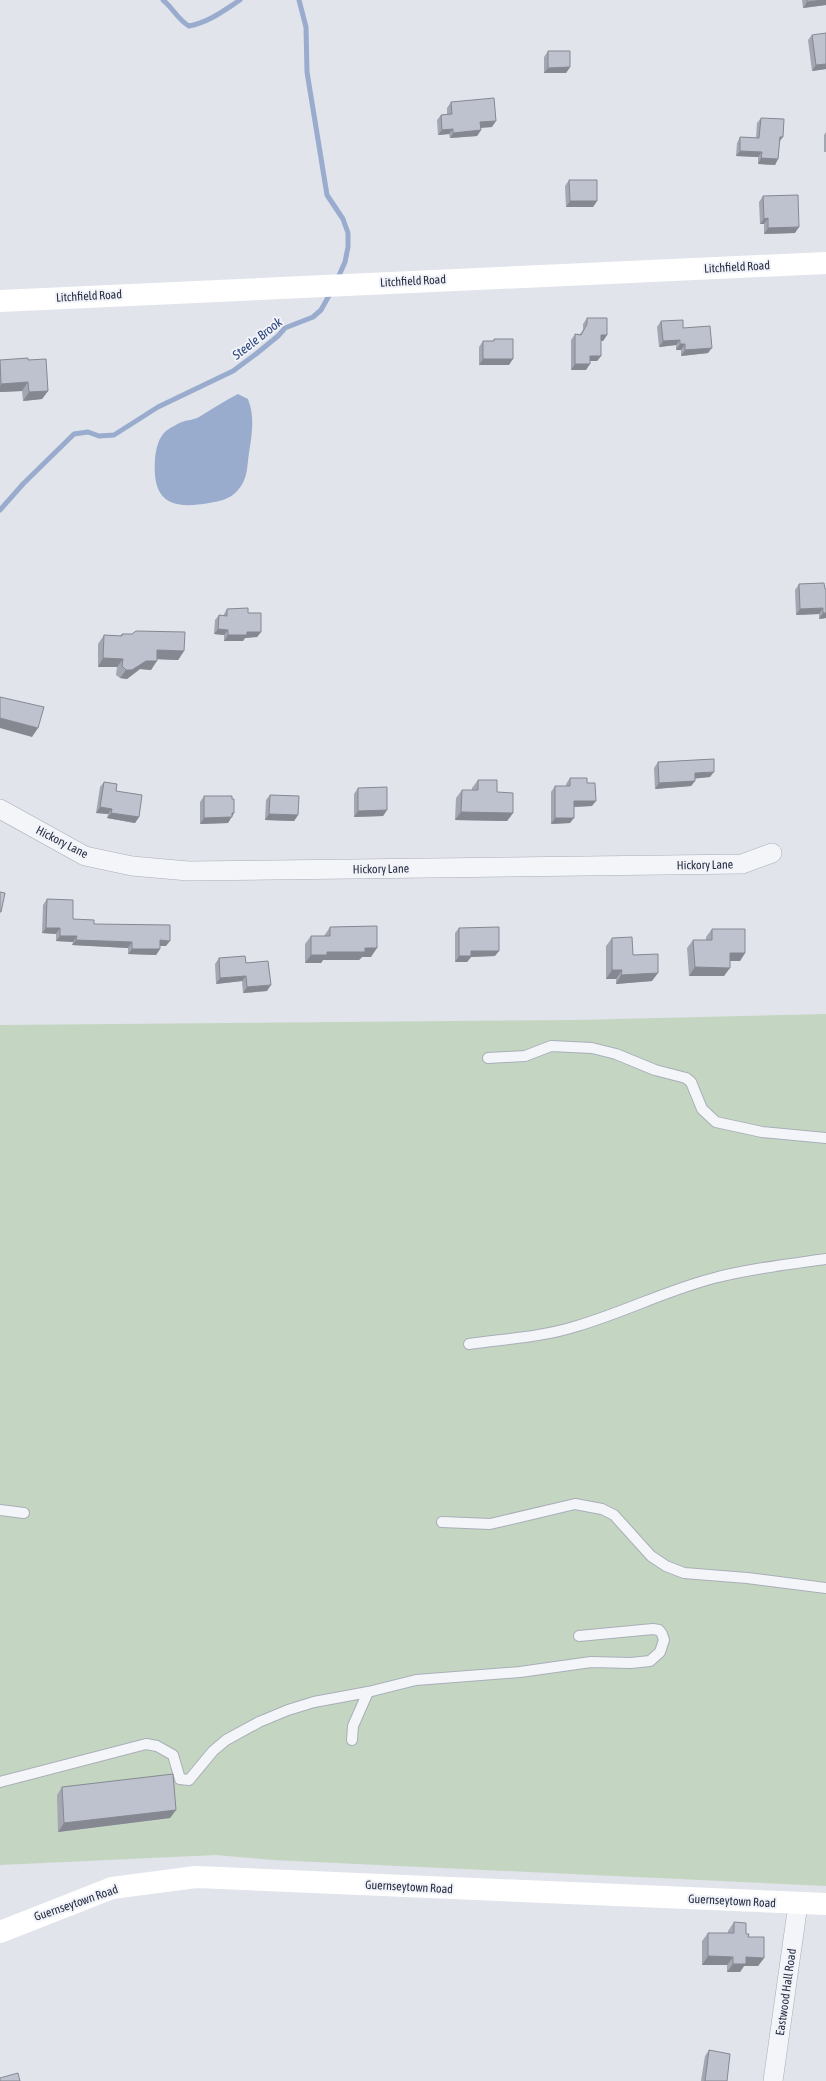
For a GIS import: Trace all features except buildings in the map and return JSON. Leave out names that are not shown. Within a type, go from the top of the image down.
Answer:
[{"type":"street","name":"Litchfield Road","points":[[0,301],[826,263]]},
{"type":"street","name":"Hickory Lane","points":[[0,809],[85,856],[132,866],[188,871],[742,864],[772,853]]},
{"type":"street","name":"Guernseytown Road","points":[[0,1932],[112,1888],[196,1877],[826,1904]]},
{"type":"street","name":"Eastwood Hall Road","points":[[773,2081],[798,1904]]},
{"type":"lane","points":[[488,1058],[525,1056],[551,1046],[598,1050],[616,1054],[655,1070],[686,1078],[691,1082],[702,1109],[716,1122],[762,1132],[826,1138]]},
{"type":"lane","points":[[469,1344],[540,1334],[577,1326],[664,1293],[717,1277],[776,1266],[826,1259]]},
{"type":"lane","points":[[442,1522],[490,1524],[575,1504],[588,1505],[602,1509],[614,1515],[651,1556],[666,1566],[684,1573],[782,1581],[826,1588]]},
{"type":"lane","points":[[0,1510],[24,1513]]},
{"type":"lane","points":[[0,1782],[146,1744],[157,1746],[173,1756],[180,1779],[189,1780],[213,1751],[237,1734],[259,1722],[314,1702],[368,1692],[416,1680],[520,1672],[591,1662],[643,1662],[656,1657],[663,1646],[664,1640],[659,1630],[654,1629],[579,1636]]},
{"type":"lane","points":[[352,1740],[353,1726],[368,1692]]},
{"type":"green space","points":[[826,1014],[826,1886],[273,1860],[216,1855],[0,1865],[0,1025],[576,1020]]},
{"type":"water","points":[[238,394],[248,399],[252,412],[252,432],[247,468],[244,481],[241,486],[229,498],[209,503],[184,505],[174,503],[166,499],[160,493],[155,473],[156,451],[161,437],[166,431],[174,426],[197,418]]},
{"type":"waterway","name":"Steele Brook","points":[[163,0],[182,21],[189,26],[209,19],[240,0]]},
{"type":"waterway","name":"Steele Brook","points":[[299,0],[306,27],[307,72],[327,195],[343,219],[348,233],[348,247],[345,262],[337,280]]},
{"type":"waterway","name":"Steele Brook","points":[[0,510],[23,484],[74,434],[88,432],[99,436],[114,435],[158,407],[233,371],[278,336],[285,328],[313,317],[321,310],[331,292]]}]
